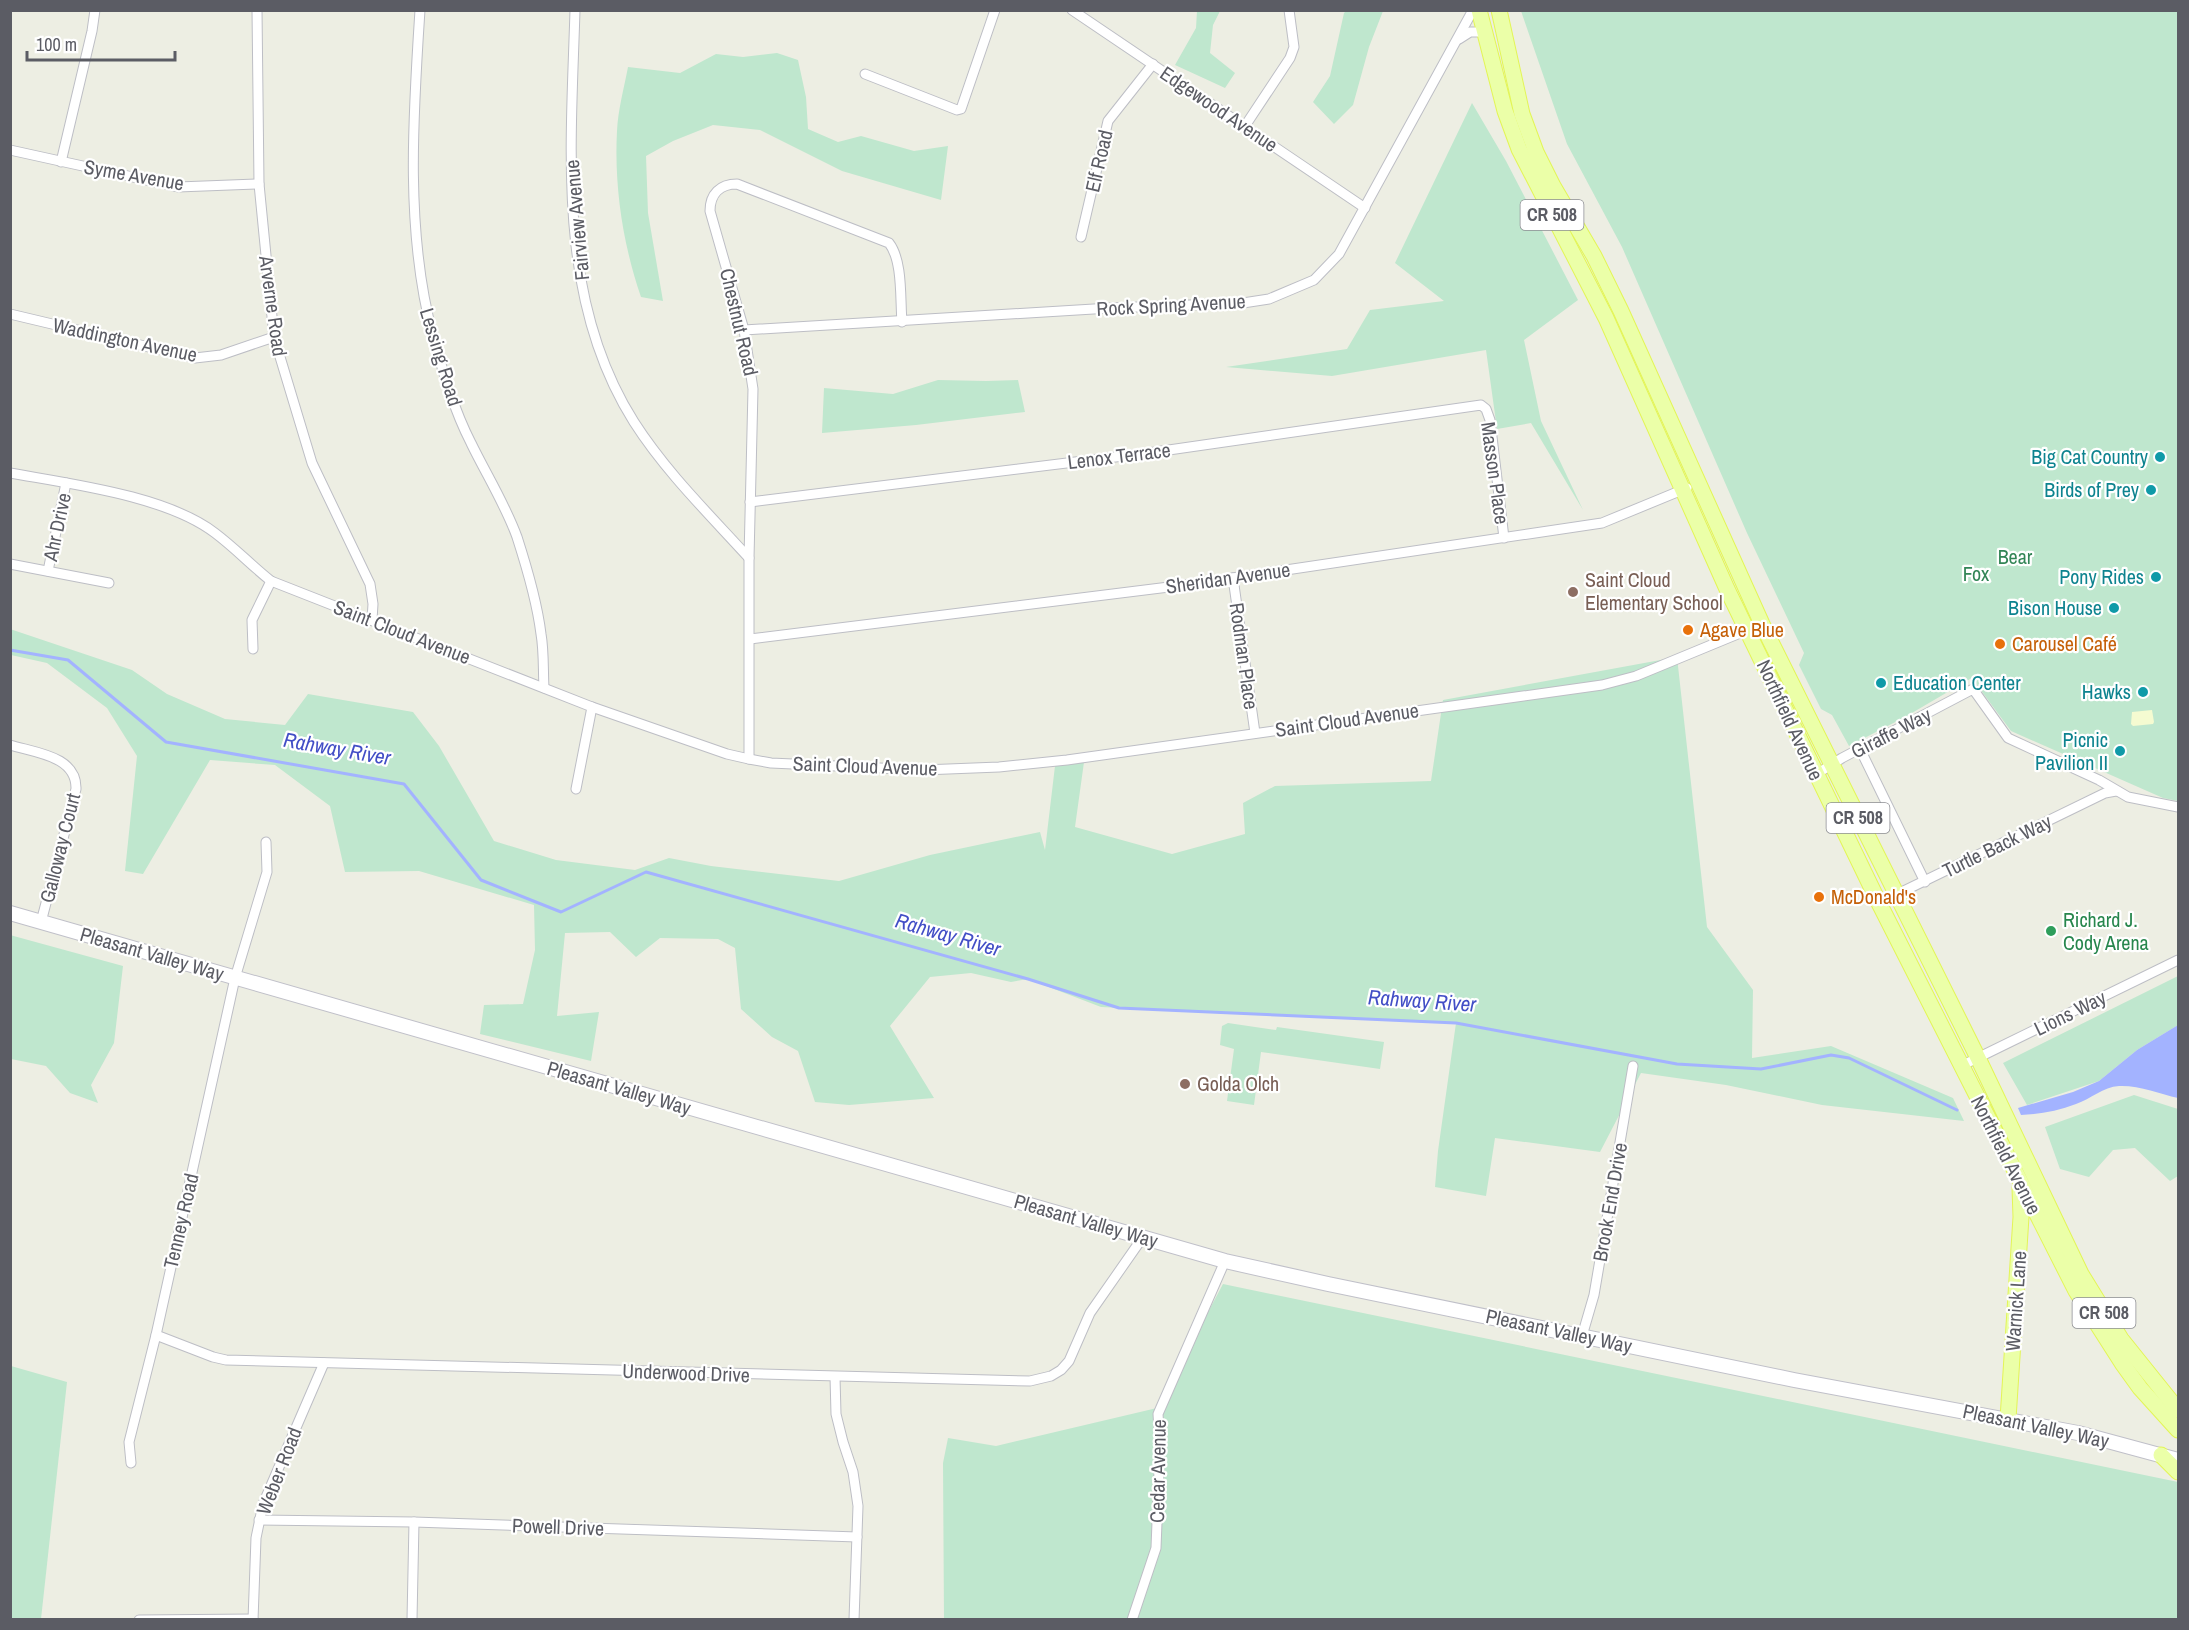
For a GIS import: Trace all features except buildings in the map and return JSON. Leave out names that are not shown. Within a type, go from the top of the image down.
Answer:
[{"type":"main road","name":"Northfield Avenue","points":[[1479,10],[1505,111],[1519,149],[1606,318],[1682,490],[1815,774],[1879,903],[2020,1182],[2041,1207],[2134,1357],[2178,1410]]},
{"type":"main road","name":"Northfield Avenue","points":[[1499,10],[1522,114],[1536,152],[1622,311],[1762,624],[1978,1058],[2076,1291],[2102,1335],[2140,1388],[2178,1430]]},
{"type":"main road","name":"Pleasant Valley Way","points":[[10,913],[1225,1261],[1783,1378],[2078,1433],[2178,1460]]},
{"type":"main road","name":"Warnick Lane","points":[[2008,1419],[2021,1217],[2020,1182]]},
{"type":"main road","points":[[2161,1455],[2178,1472]]},
{"type":"street","points":[[61,162],[92,32],[94,10]]},
{"type":"street","name":"Arverne Road","points":[[257,10],[259,184],[274,337],[312,463],[370,584],[373,604],[372,620]]},
{"type":"street","name":"Lessing Road","points":[[420,10],[415,90],[415,217],[423,295],[433,337],[457,412],[470,442],[504,504],[517,537],[537,608],[542,636],[544,688]]},
{"type":"street","name":"Fairview Avenue","points":[[574,10],[572,208],[577,261],[601,355],[634,421],[650,445],[679,482],[749,558]]},
{"type":"street","points":[[865,74],[957,110],[961,109],[995,10]]},
{"type":"street","name":"Edgewood Avenue","points":[[1072,10],[1365,208]]},
{"type":"street","points":[[1245,126],[1290,58],[1294,47],[1289,10]]},
{"type":"street","name":"Rock Spring Avenue","points":[[744,330],[1110,308],[1243,303],[1269,299],[1314,280],[1339,254],[1473,10]]},
{"type":"street","points":[[1457,40],[1470,32],[1485,32]]},
{"type":"street","name":"Elf Road","points":[[1081,237],[1108,121],[1153,64]]},
{"type":"street","name":"Syme Avenue","points":[[10,150],[178,187],[259,184]]},
{"type":"street","name":"Chestnut Road","points":[[749,759],[749,558],[753,389],[744,330],[710,211],[710,204],[717,191],[730,184],[744,186],[889,243],[897,260],[902,321]]},
{"type":"street","name":"Waddington Avenue","points":[[10,314],[195,358],[221,355],[274,337]]},
{"type":"street","name":"Lenox Terrace","points":[[750,502],[1148,453],[1474,405],[1481,405],[1485,408]]},
{"type":"street","name":"Masson Place","points":[[1485,408],[1490,420],[1504,538]]},
{"type":"street","name":"Saint Cloud Avenue","points":[[10,473],[150,502],[176,512],[215,533],[271,581],[592,707],[727,754],[771,763],[923,770],[978,768],[1067,760],[1602,685],[1636,676],[1762,624]]},
{"type":"street","name":"Sheridan Avenue","points":[[750,639],[1233,578],[1602,523],[1697,482]]},
{"type":"street","name":"Ahr Drive","points":[[48,571],[66,483]]},
{"type":"street","points":[[10,564],[109,583]]},
{"type":"street","name":"Rodman Place","points":[[1233,578],[1255,733]]},
{"type":"street","points":[[253,649],[252,620],[271,581]]},
{"type":"street","name":"Giraffe Way","points":[[1815,774],[1973,689],[2007,738],[2098,780],[2128,797],[2178,807]]},
{"type":"street","points":[[576,789],[592,707]]},
{"type":"street","name":"Galloway Court","points":[[10,745],[63,762],[74,773],[76,781],[76,789],[41,922]]},
{"type":"street","points":[[1860,749],[1925,882]]},
{"type":"street","name":"Turtle Back Way","points":[[1879,903],[2105,793],[2116,791]]},
{"type":"street","name":"Tenney Road","points":[[131,1463],[129,1442],[156,1335],[236,978],[267,872],[266,842]]},
{"type":"street","name":"Lions Way","points":[[1961,1066],[2178,960]]},
{"type":"street","name":"Brook End Drive","points":[[1582,1336],[1594,1295],[1633,1066]]},
{"type":"street","name":"Underwood Drive","points":[[156,1335],[226,1360],[1030,1381],[1051,1376],[1069,1361],[1090,1313],[1143,1237]]},
{"type":"street","name":"Cedar Avenue","points":[[1132,1620],[1156,1548],[1160,1445],[1158,1414],[1225,1261]]},
{"type":"street","name":"Weber Road","points":[[253,1619],[256,1538],[259,1520],[269,1487],[324,1363]]},
{"type":"street","points":[[835,1377],[836,1413],[856,1488],[858,1506],[854,1620]]},
{"type":"street","name":"Powell Drive","points":[[259,1520],[414,1522],[857,1537]]},
{"type":"street","points":[[412,1620],[414,1522]]},
{"type":"street","points":[[139,1620],[253,1619]]},
{"type":"green space","points":[[1347,10],[1383,11],[1369,47],[1353,105],[1334,124],[1313,102],[1330,76],[1344,13]]},
{"type":"green space","points":[[1197,11],[1220,11],[1213,25],[1210,53],[1235,73],[1225,88],[1175,65],[1196,28]]},
{"type":"green space","points":[[1521,11],[2178,11],[2178,801],[2163,798],[2011,731],[1970,679],[1849,746],[1832,715],[1821,709],[1799,665],[1804,653],[1747,533],[1622,247],[1567,144]]},
{"type":"green space","points":[[777,53],[798,60],[806,97],[808,129],[838,142],[861,136],[914,151],[948,146],[941,200],[842,171],[760,130],[713,125],[673,141],[646,156],[648,213],[663,301],[641,297],[629,257],[621,215],[617,173],[618,123],[628,67],[680,73],[716,54],[743,57]]},
{"type":"green space","points":[[1472,103],[1506,161],[1578,300],[1524,340],[1541,421],[1583,510],[1531,423],[1497,429],[1486,350],[1332,376],[1226,367],[1347,349],[1370,310],[1444,301],[1395,263]]},
{"type":"green space","points":[[938,380],[1018,380],[1025,412],[822,433],[824,388],[893,394]]},
{"type":"green space","points":[[10,629],[132,670],[167,694],[225,719],[285,725],[308,694],[413,712],[439,746],[494,841],[556,860],[635,870],[669,858],[711,866],[839,881],[930,855],[1040,832],[1045,850],[1055,766],[1084,762],[1075,827],[1172,854],[1245,834],[1243,803],[1275,786],[1431,781],[1443,700],[1677,657],[1707,927],[1753,990],[1752,1058],[1831,1046],[1953,1098],[1964,1121],[1822,1105],[1726,1085],[1641,1073],[1600,1152],[1495,1138],[1486,1196],[1435,1187],[1456,1023],[1101,1007],[1028,979],[1011,982],[971,973],[930,977],[890,1026],[934,1098],[849,1105],[815,1102],[798,1051],[772,1037],[741,1009],[735,948],[718,939],[660,938],[636,957],[610,932],[565,933],[557,1016],[599,1012],[591,1061],[480,1034],[484,1005],[523,1004],[535,950],[534,905],[419,871],[345,872],[330,806],[275,765],[210,760],[143,874],[125,871],[137,756],[107,708],[47,663],[11,655]]},
{"type":"green space","points":[[10,935],[123,966],[114,1043],[91,1085],[98,1103],[70,1093],[46,1066],[11,1059]]},
{"type":"green space","points":[[2178,976],[2178,1025],[2137,1050],[2099,1081],[2027,1105],[2003,1063]]},
{"type":"green space","points":[[1228,1023],[1276,1030],[1277,1027],[1384,1042],[1380,1069],[1261,1052],[1254,1105],[1227,1101],[1234,1049],[1220,1045],[1222,1026]]},
{"type":"green space","points":[[2134,1095],[2178,1109],[2178,1176],[2170,1181],[2135,1148],[2113,1150],[2089,1177],[2060,1169],[2045,1127]]},
{"type":"green space","points":[[1223,1284],[2178,1482],[2178,1619],[944,1620],[943,1463],[948,1438],[996,1446],[1157,1408]]},
{"type":"green space","points":[[11,1366],[67,1382],[41,1619],[11,1619]]},
{"type":"sand","points":[[2152,710],[2153,724],[2133,726],[2131,724],[2132,712]]},
{"type":"water","points":[[2178,1025],[2178,1098],[2141,1088],[2119,1086],[2062,1109],[2021,1115],[2018,1108],[2073,1092],[2099,1081],[2137,1050]]},
{"type":"waterway","name":"Rahway River","points":[[10,650],[68,660],[166,742],[404,784],[481,880],[561,912],[646,872],[1028,979],[1119,1008],[1456,1023],[1677,1064],[1761,1069],[1831,1055],[1849,1058],[1957,1110]]},
{"type":"place","name":"Big Cat Country","points":[[2160,457]]},
{"type":"place","name":"Birds of Prey","points":[[2151,490]]},
{"type":"place","name":"Pony Rides","points":[[2156,577]]},
{"type":"place","name":"Saint Cloud Elementary School","points":[[1573,592]]},
{"type":"place","name":"Bison House","points":[[2114,608]]},
{"type":"place","name":"Agave Blue","points":[[1688,630]]},
{"type":"place","name":"Carousel Café","points":[[2000,644]]},
{"type":"place","name":"Education Center","points":[[1881,683]]},
{"type":"place","name":"Hawks","points":[[2143,692]]},
{"type":"place","name":"Picnic Pavilion II","points":[[2120,751]]},
{"type":"place","name":"McDonald's","points":[[1819,897]]},
{"type":"place","name":"Richard J. Cody Arena","points":[[2051,931]]},
{"type":"place","name":"Golda Olch","points":[[1185,1084]]},
{"type":"park label","name":"Bear","points":[[2015,557]]},
{"type":"park label","name":"Fox","points":[[1976,574]]}]
